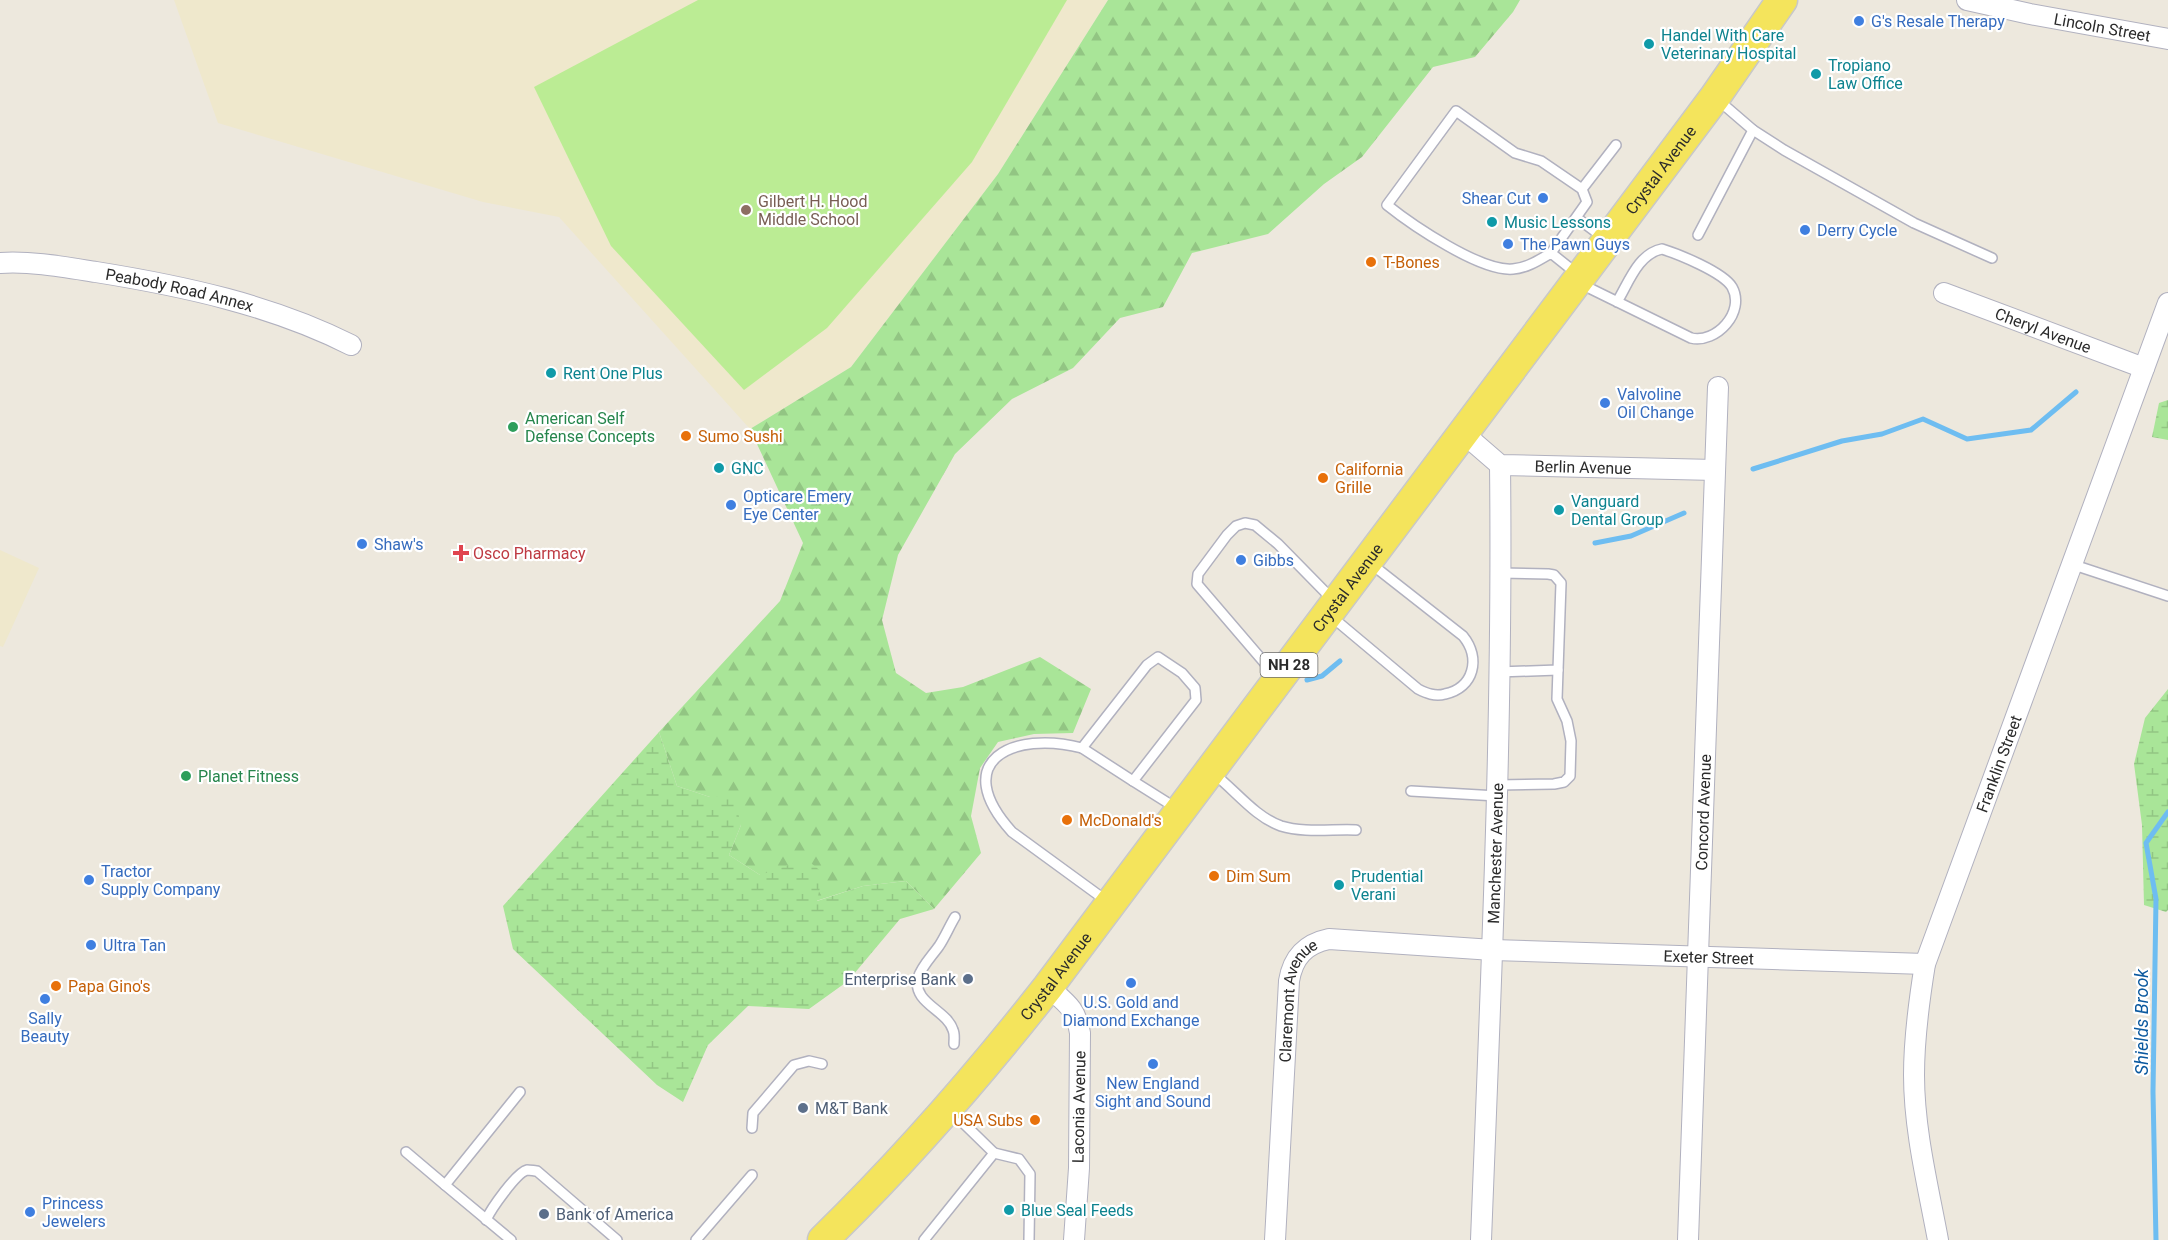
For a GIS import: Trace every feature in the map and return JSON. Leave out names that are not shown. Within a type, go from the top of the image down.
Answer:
[{"type":"main road","name":"Crystal Avenue","points":[[825,1239],[947,1107],[1047,987],[1715,97],[1782,0]]},
{"type":"street","name":"Lincoln Street","points":[[1967,0],[2168,39]]},
{"type":"street","name":"Peabody Road Annex","points":[[0,263],[40,263],[121,276],[214,296],[281,315],[351,345]]},
{"type":"street","name":"Cheryl Avenue","points":[[1944,293],[2144,368]]},
{"type":"street","name":"Franklin Street","points":[[1938,1240],[1917,1117],[1914,1077],[1918,1002],[1925,964],[2168,303]]},
{"type":"street","name":"Concord Avenue","points":[[1688,1240],[1718,387]]},
{"type":"street","points":[[1463,433],[1500,465]]},
{"type":"street","name":"Berlin Avenue","points":[[1500,465],[1715,470]]},
{"type":"street","name":"Manchester Avenue","points":[[1481,1240],[1497,790],[1501,573],[1500,465]]},
{"type":"street","name":"Claremont Avenue","points":[[1275,1240],[1289,981],[1294,960],[1311,945],[1329,939],[1493,950]]},
{"type":"street","name":"Exeter Street","points":[[1493,950],[1925,964]]},
{"type":"street","name":"Laconia Avenue","points":[[1047,987],[1070,1007],[1077,1018],[1080,1033],[1079,1168],[1074,1240]]},
{"type":"lane","points":[[1715,97],[1753,130],[1784,150],[1914,223],[1992,258]]},
{"type":"lane","points":[[1456,111],[1515,153],[1541,161],[1582,189],[1587,202],[1551,253],[1532,264],[1514,270],[1500,269],[1442,243],[1412,225],[1387,205],[1456,111]]},
{"type":"lane","points":[[1698,235],[1753,130]]},
{"type":"lane","points":[[1582,189],[1616,145]]},
{"type":"lane","points":[[1577,218],[1608,240]]},
{"type":"lane","points":[[1551,253],[1579,279],[1617,302],[1691,338],[1700,340],[1711,337],[1721,329],[1733,312],[1735,302],[1731,286],[1712,271],[1662,249],[1648,254],[1641,261],[1617,302]]},
{"type":"lane","points":[[1278,680],[1197,584],[1198,574],[1227,535],[1236,526],[1245,523],[1255,525],[1278,544],[1332,608],[1418,689],[1430,694],[1444,694],[1464,683],[1470,675],[1474,665],[1474,655],[1463,636],[1367,561]]},
{"type":"lane","points":[[2071,564],[2168,596]]},
{"type":"lane","points":[[1411,791],[1497,790],[1554,784],[1564,782],[1570,776],[1571,741],[1567,721],[1557,699],[1561,583],[1554,575],[1548,574],[1501,573]]},
{"type":"lane","points":[[1082,748],[1147,665],[1158,657],[1182,673],[1195,688],[1196,700],[1133,781]]},
{"type":"lane","points":[[1498,672],[1558,670]]},
{"type":"lane","points":[[1110,903],[1012,832],[993,808],[984,778],[994,756],[1006,749],[1047,743],[1082,748],[1181,810]]},
{"type":"lane","points":[[1210,771],[1254,809],[1281,826],[1298,829],[1356,830]]},
{"type":"lane","points":[[954,1044],[954,1031],[948,1020],[923,999],[918,990],[917,981],[955,917]]},
{"type":"lane","points":[[752,1128],[753,1113],[794,1065],[809,1061],[822,1064]]},
{"type":"lane","points":[[445,1185],[520,1092]]},
{"type":"lane","points":[[947,1107],[994,1153],[1019,1159],[1030,1174],[1029,1240]]},
{"type":"lane","points":[[406,1152],[511,1240]]},
{"type":"lane","points":[[924,1240],[994,1153]]},
{"type":"lane","points":[[486,1220],[490,1211],[519,1176],[531,1170],[537,1172],[612,1238]]},
{"type":"lane","points":[[696,1240],[752,1175]]},
{"type":"shaded area","name":"Gilbert H. Hood Middle School","points":[[174,0],[1108,0],[998,174],[851,367],[750,429],[559,217],[483,202],[218,123]]},
{"type":"shaded area","points":[[0,550],[39,568],[3,647],[0,646]]},
{"type":"green space","points":[[698,0],[1067,0],[972,162],[827,328],[744,390],[611,246],[534,87]]},
{"type":"green space","points":[[1108,0],[1520,0],[1513,12],[1475,57],[1433,67],[1362,157],[1324,184],[1268,234],[1192,253],[1163,307],[1120,318],[1073,368],[1012,399],[955,454],[898,555],[882,620],[896,673],[926,693],[963,687],[1040,657],[1091,689],[1073,733],[1034,734],[998,742],[980,768],[971,816],[981,853],[934,909],[906,881],[863,886],[816,901],[760,875],[729,855],[741,825],[710,797],[677,786],[659,732],[780,601],[803,543],[750,429],[851,367],[998,174]]},
{"type":"green space","points":[[2168,400],[2168,440],[2152,437],[2159,403]]},
{"type":"green space","points":[[2168,689],[2168,910],[2166,912],[2144,905],[2142,825],[2134,764],[2145,718]]},
{"type":"green space","points":[[659,732],[677,786],[710,797],[734,796],[741,825],[729,855],[760,875],[806,859],[823,873],[817,901],[863,886],[906,881],[934,909],[900,919],[848,981],[809,1009],[748,1006],[708,1045],[683,1102],[657,1085],[513,949],[503,906]]},
{"type":"waterway","points":[[1753,469],[1842,441],[1882,434],[1923,419],[1967,439],[2031,430],[2076,392]]},
{"type":"waterway","points":[[1595,543],[1631,536],[1684,513]]},
{"type":"waterway","points":[[1307,680],[1322,676],[1340,661]]},
{"type":"waterway","name":"Shields Brook","points":[[2156,1240],[2153,1092],[2156,899],[2146,843],[2168,812]]},
{"type":"place","name":"G's Resale Therapy","points":[[1859,21]]},
{"type":"place","name":"Handel With Care Veterinary Hospital","points":[[1649,44]]},
{"type":"place","name":"Tropiano Law Office","points":[[1816,74]]},
{"type":"place","name":"Shear Cut","points":[[1543,198]]},
{"type":"place","name":"Gilbert H. Hood Middle School","points":[[746,210]]},
{"type":"place","name":"Music Lessons","points":[[1492,222]]},
{"type":"place","name":"Derry Cycle","points":[[1805,230]]},
{"type":"place","name":"The Pawn Guys","points":[[1508,244]]},
{"type":"place","name":"T-Bones","points":[[1371,262]]},
{"type":"place","name":"Rent One Plus","points":[[551,373]]},
{"type":"place","name":"Valvoline Oil Change","points":[[1605,403]]},
{"type":"place","name":"American Self Defense Concepts","points":[[513,427]]},
{"type":"place","name":"Sumo Sushi","points":[[686,436]]},
{"type":"place","name":"GNC","points":[[719,468]]},
{"type":"place","name":"California Grille","points":[[1323,478]]},
{"type":"place","name":"Opticare Emery Eye Center","points":[[731,505]]},
{"type":"place","name":"Vanguard Dental Group","points":[[1559,510]]},
{"type":"place","name":"Shaw's","points":[[362,544]]},
{"type":"place","name":"Osco Pharmacy","points":[[461,553]]},
{"type":"place","name":"Gibbs","points":[[1241,560]]},
{"type":"place","name":"Planet Fitness","points":[[186,776]]},
{"type":"place","name":"McDonald's","points":[[1067,820]]},
{"type":"place","name":"Dim Sum","points":[[1214,876]]},
{"type":"place","name":"Tractor Supply Company","points":[[89,880]]},
{"type":"place","name":"Prudential Verani","points":[[1339,885]]},
{"type":"place","name":"Ultra Tan","points":[[91,945]]},
{"type":"place","name":"Enterprise Bank","points":[[968,979]]},
{"type":"place","name":"U.S. Gold and Diamond Exchange","points":[[1131,983]]},
{"type":"place","name":"Papa Gino's","points":[[56,986]]},
{"type":"place","name":"Sally Beauty","points":[[45,999]]},
{"type":"place","name":"New England Sight and Sound","points":[[1153,1064]]},
{"type":"place","name":"M&T Bank","points":[[803,1108]]},
{"type":"place","name":"USA Subs","points":[[1035,1120]]},
{"type":"place","name":"Blue Seal Feeds","points":[[1009,1210]]},
{"type":"place","name":"Princess Jewelers","points":[[30,1212]]},
{"type":"place","name":"Bank of America","points":[[544,1214]]}]
